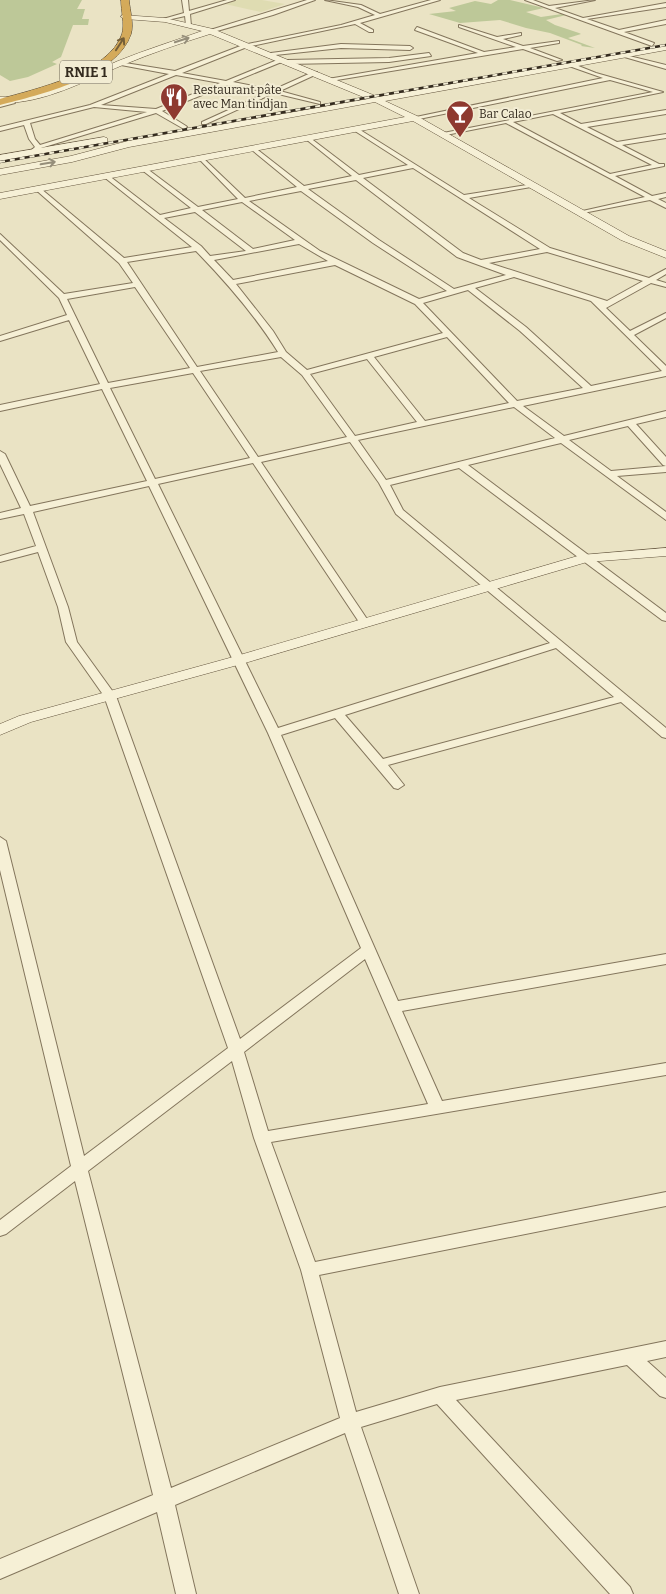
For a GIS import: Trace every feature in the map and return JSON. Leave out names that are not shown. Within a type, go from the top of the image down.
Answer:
[{"type":"highway","name":"RNIE 1","points":[[3,101],[60,83],[99,65],[114,54],[123,43],[127,32],[125,0]]},
{"type":"highway","name":"RNIE 1","points":[[3,101],[80,68],[106,49],[113,38]]},
{"type":"main road","points":[[125,17],[165,20],[210,32],[367,95],[414,118],[638,245],[666,255]]},
{"type":"main road","points":[[3,101],[48,92],[160,47],[210,32]]},
{"type":"main road","points":[[0,158],[666,41]]},
{"type":"main road","points":[[0,172],[72,159],[137,142],[666,48]]},
{"type":"main road","points":[[0,196],[414,118]]},
{"type":"main road","points":[[0,730],[25,719],[239,660],[586,558],[666,552]]},
{"type":"street","points":[[184,0],[189,26]]},
{"type":"street","points":[[165,20],[232,0]]},
{"type":"street","points":[[210,32],[312,0]]},
{"type":"street","points":[[328,0],[359,6],[380,16]]},
{"type":"street","points":[[342,2],[353,0]]},
{"type":"street","points":[[0,128],[92,106],[245,46],[355,22],[437,0]]},
{"type":"street","points":[[528,0],[652,44]]},
{"type":"street","points":[[548,7],[592,0]]},
{"type":"street","points":[[647,0],[665,6]]},
{"type":"street","points":[[582,19],[665,6]]},
{"type":"street","points":[[355,22],[371,31]]},
{"type":"street","points":[[619,32],[666,22]]},
{"type":"street","points":[[461,26],[559,60]]},
{"type":"street","points":[[417,29],[484,54]]},
{"type":"street","points":[[496,38],[519,34]]},
{"type":"street","points":[[388,40],[448,60]]},
{"type":"street","points":[[331,80],[557,42]]},
{"type":"street","points":[[266,54],[341,46],[410,48]]},
{"type":"street","points":[[30,153],[40,147],[157,111],[226,82],[285,61],[389,60],[433,55]]},
{"type":"street","points":[[623,55],[666,67]]},
{"type":"street","points":[[121,63],[276,92],[318,103]]},
{"type":"street","points":[[571,65],[663,93]]},
{"type":"street","points":[[204,123],[315,73]]},
{"type":"street","points":[[414,118],[612,78]]},
{"type":"street","points":[[441,134],[663,93]]},
{"type":"street","points":[[92,106],[157,111],[184,127]]},
{"type":"street","points":[[553,112],[615,144],[662,165]]},
{"type":"street","points":[[579,126],[666,112]]},
{"type":"street","points":[[506,121],[651,200],[666,206]]},
{"type":"street","points":[[27,122],[32,138],[40,147]]},
{"type":"street","points":[[357,130],[547,250],[666,285]]},
{"type":"street","points":[[615,144],[666,136]]},
{"type":"street","points":[[309,138],[460,255],[514,275],[593,299],[605,306],[629,335],[666,372]]},
{"type":"street","points":[[254,149],[301,189],[404,261],[453,292]]},
{"type":"street","points":[[202,158],[243,200],[318,253],[418,302],[515,404],[666,517]]},
{"type":"street","points":[[608,176],[662,165]]},
{"type":"street","points":[[159,217],[414,166]]},
{"type":"street","points":[[144,170],[252,252]]},
{"type":"street","points":[[106,176],[198,248],[231,283],[270,333],[283,354],[305,373],[384,483],[399,512],[666,734]]},
{"type":"street","points":[[464,197],[531,185]]},
{"type":"street","points":[[38,189],[122,261],[364,622]]},
{"type":"street","points":[[580,213],[651,200],[666,195]]},
{"type":"street","points":[[0,236],[62,297],[72,316],[274,733],[437,1108]]},
{"type":"street","points":[[208,259],[302,241]]},
{"type":"street","points":[[122,261],[198,248]]},
{"type":"street","points":[[482,262],[547,250]]},
{"type":"street","points":[[231,283],[337,262]]},
{"type":"street","points":[[605,306],[666,271]]},
{"type":"street","points":[[418,302],[514,275]]},
{"type":"street","points":[[62,297],[138,284]]},
{"type":"street","points":[[469,287],[524,330],[589,389]]},
{"type":"street","points":[[0,339],[72,316]]},
{"type":"street","points":[[629,335],[664,319]]},
{"type":"street","points":[[305,373],[448,334]]},
{"type":"street","points":[[0,408],[105,386],[283,354]]},
{"type":"street","points":[[369,356],[423,424]]},
{"type":"street","points":[[0,516],[666,372]]},
{"type":"street","points":[[384,483],[666,414]]},
{"type":"street","points":[[630,423],[666,463]]},
{"type":"street","points":[[0,454],[27,510],[42,548],[63,607],[72,642],[110,696],[236,1050],[262,1138],[309,1270],[350,1422],[409,1594]]},
{"type":"street","points":[[460,464],[666,618]]},
{"type":"street","points":[[610,474],[666,469]]},
{"type":"street","points":[[0,559],[42,548]]},
{"type":"street","points":[[274,733],[559,644]]},
{"type":"street","points":[[379,764],[623,698]]},
{"type":"street","points":[[337,713],[398,785]]},
{"type":"street","points":[[0,842],[78,1169],[165,1499],[186,1594]]},
{"type":"street","points":[[0,1228],[369,949]]},
{"type":"street","points":[[394,1007],[666,959]]},
{"type":"street","points":[[262,1138],[666,1069]]},
{"type":"street","points":[[309,1270],[666,1199]]},
{"type":"street","points":[[0,1569],[350,1422],[440,1395],[666,1349]]},
{"type":"street","points":[[630,1356],[666,1390]]},
{"type":"street","points":[[440,1395],[624,1594]]},
{"type":"shaded area","points":[[237,0],[262,0],[285,4],[261,12],[225,4]]},
{"type":"green space","points":[[0,0],[82,0],[77,9],[85,9],[82,19],[89,19],[88,25],[73,25],[61,57],[52,62],[57,64],[28,77],[10,81],[0,75]]},
{"type":"green space","points":[[498,0],[510,0],[544,8],[526,12],[541,17],[566,15],[546,20],[581,34],[568,38],[595,48],[581,46],[550,33],[500,20],[460,23],[429,14],[456,11],[449,8],[475,1],[491,4]]},
{"type":"railway","points":[[0,162],[666,45]]},
{"type":"place","name":"Restaurant pâte avec Man tindjan","points":[[174,121]]},
{"type":"place","name":"Bar Calao","points":[[460,138]]}]
